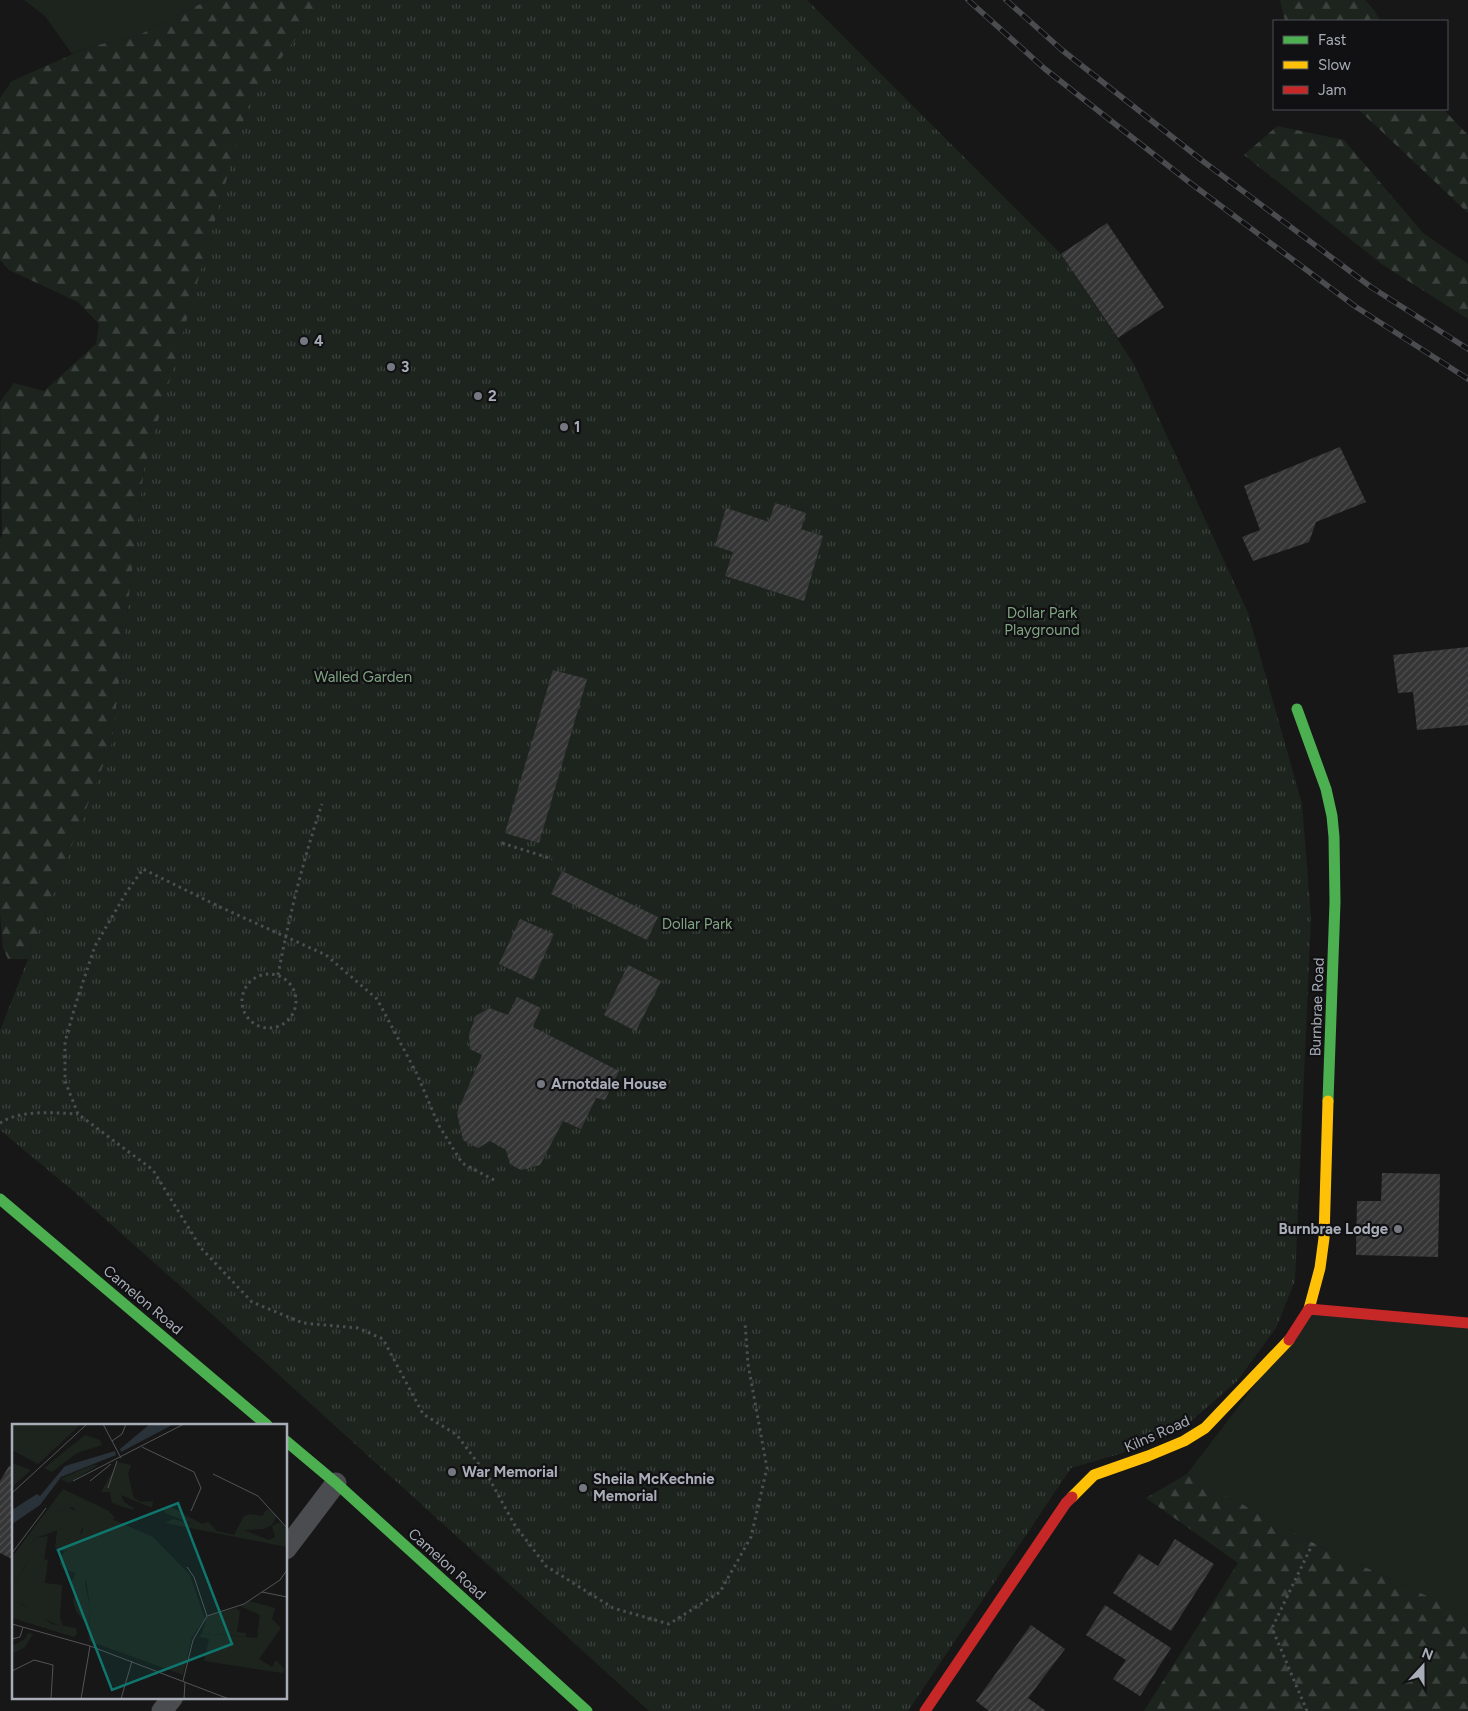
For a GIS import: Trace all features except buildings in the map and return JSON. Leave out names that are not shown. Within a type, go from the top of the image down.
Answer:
[{"type":"street","name":"Burnbrae Road","points":[[1297,709],[1326,795],[1331,814],[1335,849],[1336,902],[1324,1238],[1320,1268],[1309,1310]]},
{"type":"street","name":"Camelon Road","points":[[0,1199],[266,1424]]},
{"type":"street","points":[[1309,1310],[1468,1323]]},
{"type":"street","name":"Kilns Road","points":[[925,1711],[1066,1503],[1094,1475],[1184,1441],[1205,1428],[1290,1339],[1309,1310]]},
{"type":"street","name":"Camelon Road","points":[[288,1443],[336,1483],[586,1711]]},
{"type":"lane","points":[[288,1546],[336,1483]]},
{"type":"lane","points":[[162,1711],[172,1698]]},
{"type":"path","points":[[278,976],[285,936],[308,846],[322,804]]},
{"type":"path","points":[[502,843],[552,859]]},
{"type":"path","points":[[494,1180],[462,1163],[438,1124],[417,1074],[377,1000],[326,955],[220,907],[144,869],[126,892],[95,946],[70,1022],[66,1042],[65,1081],[78,1114],[153,1170],[201,1248],[252,1302],[303,1323],[358,1328],[383,1339],[423,1414],[457,1435],[489,1478],[514,1524],[546,1566],[613,1608],[669,1624],[720,1592],[751,1537],[767,1468],[748,1364],[744,1322]]},
{"type":"path","points":[[268,974],[278,976],[292,986],[295,994],[294,1011],[290,1019],[283,1025],[266,1029],[250,1021],[242,1005],[242,996],[252,980],[259,976],[268,974]]},
{"type":"path","points":[[0,1123],[6,1119],[25,1115],[50,1113],[78,1114]]},
{"type":"path","points":[[1307,1711],[1272,1628],[1313,1543]]},
{"type":"green space","points":[[24,0],[208,0],[139,35],[89,47],[72,54],[45,16]]},
{"type":"green space","points":[[208,0],[377,0],[144,470],[112,743],[28,959],[8,959],[3,948],[0,913],[0,538],[2,536],[0,402],[14,383],[44,391],[96,344],[99,324],[78,302],[9,270],[0,260],[0,98],[12,81],[89,47],[139,35]]},
{"type":"green space","name":"Dollar Park","points":[[327,0],[807,0],[1061,254],[1134,364],[1248,613],[1302,804],[1311,917],[1295,1281],[1276,1328],[1237,1381],[1182,1429],[1119,1454],[1071,1468],[908,1711],[649,1711],[214,1316],[78,1195],[0,1130],[0,1031],[112,743],[144,470],[250,97]]},
{"type":"green space","points":[[1280,0],[1365,0],[1379,20],[1285,20]]},
{"type":"green space","points":[[1359,110],[1444,110],[1468,135],[1468,213]]},
{"type":"green space","points":[[1277,126],[1344,140],[1423,233],[1468,264],[1468,319],[1383,265],[1244,155]]},
{"type":"green space","points":[[1309,1309],[1468,1325],[1468,1615],[1313,1543],[1187,1474],[1290,1339]]},
{"type":"green space","points":[[1187,1474],[1313,1543],[1468,1615],[1468,1711],[1144,1711],[1238,1563],[1146,1498]]},
{"type":"railway","points":[[968,0],[1045,69],[1189,182],[1356,307],[1468,379]]},
{"type":"railway","points":[[1006,0],[1062,50],[1204,162],[1371,287],[1468,349]]},
{"type":"traffic: fast","points":[[1297,709],[1326,789],[1334,837],[1335,902],[1328,1101]]},
{"type":"traffic: fast","points":[[0,1199],[266,1424]]},
{"type":"traffic: fast","points":[[288,1443],[336,1483],[587,1711]]},
{"type":"traffic: slow","points":[[1309,1309],[1320,1268],[1324,1238],[1328,1101]]},
{"type":"traffic: slow","points":[[1072,1497],[1094,1475],[1184,1441],[1205,1428],[1289,1340]]},
{"type":"traffic: jam","points":[[1289,1340],[1309,1309],[1468,1323]]},
{"type":"traffic: jam","points":[[925,1711],[1066,1503],[1072,1497]]},
{"type":"place","name":"4","points":[[304,341]]},
{"type":"place","name":"3","points":[[391,367]]},
{"type":"place","name":"2","points":[[478,396]]},
{"type":"place","name":"1","points":[[564,427]]},
{"type":"place","name":"Arnotdale House","points":[[541,1084]]},
{"type":"place","name":"Burnbrae Lodge","points":[[1398,1229]]},
{"type":"place","name":"War Memorial","points":[[452,1472]]},
{"type":"place","name":"Sheila McKechnie Memorial","points":[[583,1488]]},
{"type":"park label","name":"Dollar Park Playground","points":[[1042,622]]},
{"type":"park label","name":"Walled Garden","points":[[363,677]]}]
